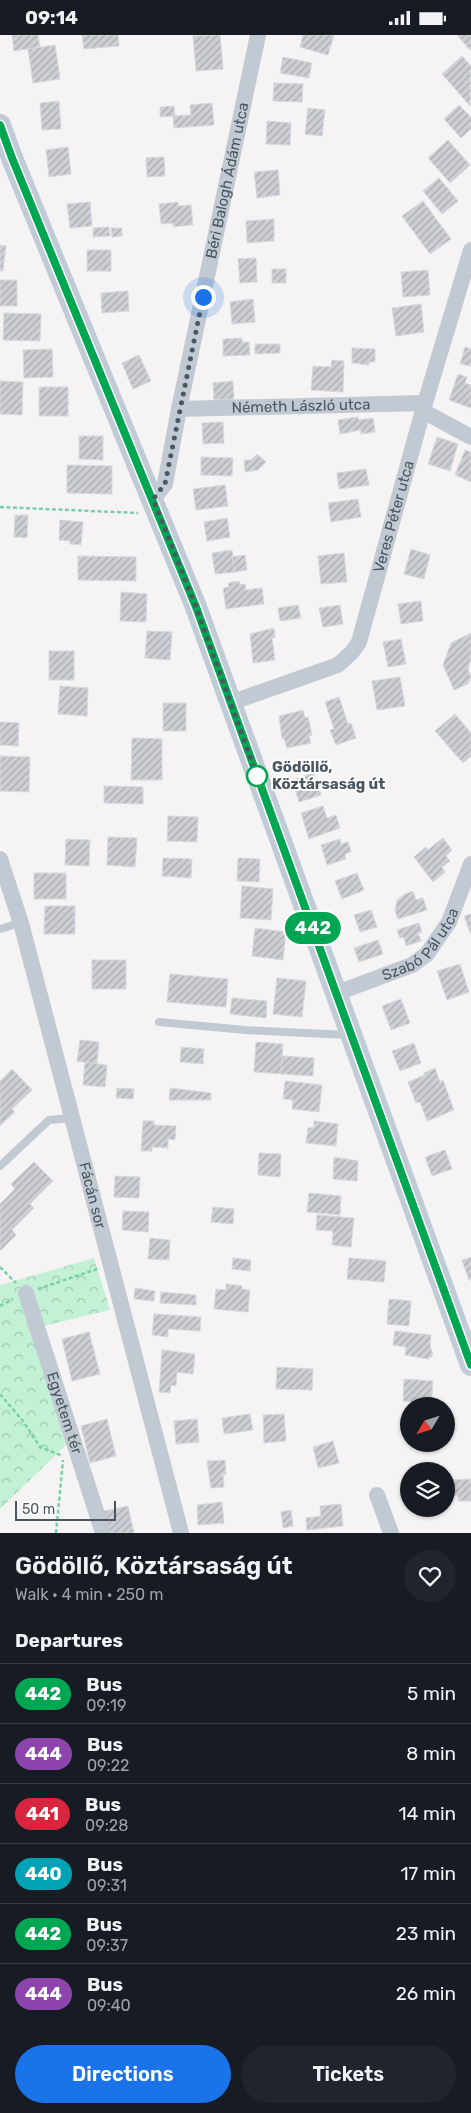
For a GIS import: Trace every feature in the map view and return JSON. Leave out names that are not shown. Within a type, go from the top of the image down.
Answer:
[{"type":"main road","points":[[0,125],[196,607],[469,1353]]},
{"type":"street","name":"Béri Balogh Ádám utca","points":[[156,506],[165,484],[179,409],[258,35]]},
{"type":"street","name":"Veres Péter utca","points":[[230,703],[325,671],[346,660],[352,652],[365,624],[424,407],[471,250]]},
{"type":"street","name":"Németh László utca","points":[[179,409],[424,407],[471,437]]},
{"type":"street","name":"Fácán sor","points":[[0,859],[21,923],[181,1533]]},
{"type":"street","name":"Szabó Pál utca","points":[[337,993],[412,965],[427,954],[449,922],[471,864]]},
{"type":"street","name":"Egyetem tér","points":[[26,1293],[103,1533]]},
{"type":"street","points":[[377,1495],[391,1533]]},
{"type":"lane","points":[[0,929],[21,923]]},
{"type":"lane","points":[[159,1023],[245,1030],[353,1035]]},
{"type":"lane","points":[[0,1166],[49,1120],[72,1118]]},
{"type":"path","points":[[0,507],[156,506]]},
{"type":"path","points":[[0,1306],[26,1293],[110,1265]]},
{"type":"path","points":[[0,1267],[26,1293]]},
{"type":"path","points":[[0,1393],[23,1421],[40,1447],[63,1457],[56,1533]]},
{"type":"green space","points":[[94,1258],[110,1310],[35,1328],[71,1440],[0,1509],[0,1285]]},
{"type":"building","points":[[12,35],[38,35],[40,47],[14,51]]},
{"type":"building","points":[[82,35],[118,35],[119,46],[84,49]]},
{"type":"building","points":[[220,35],[223,69],[196,71],[193,36]]},
{"type":"building","points":[[303,35],[334,35],[328,55],[300,47]]},
{"type":"building","points":[[457,35],[471,35],[471,51]]},
{"type":"building","points":[[55,45],[60,79],[33,83],[28,49]]},
{"type":"building","points":[[462,56],[471,66],[470,106],[442,74]]},
{"type":"building","points":[[283,57],[312,63],[309,78],[280,73]]},
{"type":"building","points":[[274,83],[303,84],[302,102],[273,101]]},
{"type":"building","points":[[59,101],[61,129],[42,130],[40,103]]},
{"type":"building","points":[[212,103],[214,125],[174,128],[173,116],[191,115],[190,105]]},
{"type":"building","points":[[459,105],[471,117],[471,129],[461,138],[444,119]]},
{"type":"building","points":[[174,106],[175,116],[160,117],[160,107]]},
{"type":"building","points":[[308,108],[325,110],[322,136],[305,134]]},
{"type":"building","points":[[267,121],[291,123],[290,145],[266,144]]},
{"type":"building","points":[[448,140],[470,165],[450,183],[428,158]]},
{"type":"building","points":[[68,147],[71,174],[49,177],[46,150]]},
{"type":"building","points":[[164,157],[165,176],[147,177],[146,158]]},
{"type":"building","points":[[278,170],[280,195],[257,198],[254,172]]},
{"type":"building","points":[[439,178],[458,201],[442,214],[423,191]]},
{"type":"building","points":[[423,201],[451,239],[430,254],[402,216]]},
{"type":"building","points":[[90,202],[92,226],[70,228],[67,204]]},
{"type":"building","points":[[178,202],[178,206],[191,205],[193,225],[173,227],[173,223],[161,224],[159,204]]},
{"type":"building","points":[[274,219],[274,241],[247,243],[246,221]]},
{"type":"building","points":[[109,227],[110,236],[93,237],[93,228]]},
{"type":"building","points":[[111,228],[122,228],[122,236],[112,237]]},
{"type":"building","points":[[0,245],[6,246],[3,271],[0,271]]},
{"type":"building","points":[[87,250],[111,250],[111,271],[87,271]]},
{"type":"building","points":[[256,258],[257,282],[240,283],[238,259]]},
{"type":"building","points":[[272,269],[286,269],[286,283],[272,283]]},
{"type":"building","points":[[428,270],[430,295],[403,297],[401,272]]},
{"type":"building","points":[[0,280],[17,280],[17,306],[0,306]]},
{"type":"building","points":[[128,291],[129,311],[102,313],[101,293]]},
{"type":"building","points":[[253,299],[255,322],[232,324],[230,302]]},
{"type":"building","points":[[421,304],[424,332],[396,336],[392,308]]},
{"type":"building","points":[[4,313],[41,314],[40,341],[3,340]]},
{"type":"building","points":[[242,338],[242,342],[249,342],[250,355],[223,356],[223,339]]},
{"type":"building","points":[[255,344],[280,344],[280,353],[255,354]]},
{"type":"building","points":[[465,347],[471,349],[471,366],[460,364]]},
{"type":"building","points":[[352,348],[375,349],[375,362],[369,362],[369,365],[352,363]]},
{"type":"building","points":[[52,349],[53,377],[24,378],[23,350]]},
{"type":"building","points":[[139,355],[151,381],[133,389],[122,363]]},
{"type":"building","points":[[332,360],[344,361],[343,392],[311,390],[313,366],[331,367]]},
{"type":"building","points":[[458,374],[467,377],[465,383],[471,385],[471,408],[449,400]]},
{"type":"building","points":[[0,381],[23,382],[22,415],[0,414]]},
{"type":"building","points":[[233,381],[234,399],[214,400],[213,383]]},
{"type":"building","points":[[39,387],[68,387],[68,416],[39,416]]},
{"type":"building","points":[[358,417],[359,420],[373,418],[375,432],[361,434],[361,430],[340,434],[338,420]]},
{"type":"building","points":[[223,422],[224,443],[203,444],[202,423]]},
{"type":"building","points":[[79,436],[103,436],[103,460],[79,459]]},
{"type":"building","points":[[437,437],[458,444],[450,471],[428,464]]},
{"type":"building","points":[[465,450],[471,452],[471,482],[455,475]]},
{"type":"building","points":[[257,454],[266,462],[258,470],[245,472],[244,460],[251,460]]},
{"type":"building","points":[[201,457],[233,458],[232,476],[201,475]]},
{"type":"building","points":[[67,465],[112,466],[112,494],[67,493]]},
{"type":"building","points":[[366,469],[369,485],[339,489],[337,473]]},
{"type":"building","points":[[225,485],[228,506],[196,510],[193,489]]},
{"type":"building","points":[[358,499],[361,517],[331,522],[328,503]]},
{"type":"building","points":[[15,515],[28,515],[27,538],[14,537]]},
{"type":"building","points":[[227,518],[230,537],[207,541],[204,522]]},
{"type":"building","points":[[60,520],[83,522],[81,545],[59,540]]},
{"type":"building","points":[[411,549],[430,555],[424,579],[404,574]]},
{"type":"building","points":[[232,550],[235,572],[215,574],[212,553]]},
{"type":"building","points":[[344,553],[347,582],[321,584],[318,556]]},
{"type":"building","points":[[245,555],[247,570],[235,572],[232,557]]},
{"type":"building","points":[[78,556],[136,557],[136,581],[78,580]]},
{"type":"building","points":[[239,581],[240,585],[245,584],[246,590],[262,588],[264,604],[226,609],[223,588],[229,587],[228,583]]},
{"type":"building","points":[[121,592],[147,594],[146,622],[120,621]]},
{"type":"building","points":[[421,601],[423,621],[401,624],[398,604]]},
{"type":"building","points":[[298,605],[301,618],[280,621],[278,608]]},
{"type":"building","points":[[340,605],[343,624],[323,627],[319,608]]},
{"type":"building","points":[[274,628],[275,637],[272,638],[275,660],[253,663],[250,634]]},
{"type":"building","points":[[147,631],[172,632],[170,660],[145,658]]},
{"type":"building","points":[[471,633],[471,658],[468,669],[471,677],[468,684],[454,690],[443,665],[451,643]]},
{"type":"building","points":[[401,639],[406,664],[388,667],[383,642]]},
{"type":"building","points":[[49,651],[74,651],[74,680],[49,680]]},
{"type":"building","points":[[400,677],[405,706],[377,710],[372,681]]},
{"type":"building","points":[[60,686],[88,688],[87,716],[58,714]]},
{"type":"building","points":[[339,697],[348,724],[351,723],[356,738],[336,745],[330,730],[334,729],[325,702]]},
{"type":"building","points":[[163,703],[186,703],[186,731],[163,731]]},
{"type":"building","points":[[303,710],[305,718],[308,717],[312,735],[309,736],[311,743],[287,748],[284,738],[282,739],[279,716]]},
{"type":"building","points":[[455,714],[471,733],[471,756],[463,763],[435,731]]},
{"type":"building","points":[[0,722],[19,723],[18,746],[0,745]]},
{"type":"building","points":[[132,738],[162,739],[162,780],[131,780]]},
{"type":"building","points":[[0,756],[30,757],[29,792],[0,791]]},
{"type":"building","points":[[314,773],[321,795],[299,802],[292,780]]},
{"type":"building","points":[[104,786],[143,787],[143,804],[104,803]]},
{"type":"building","points":[[323,806],[327,818],[336,815],[340,828],[309,839],[301,813]]},
{"type":"building","points":[[168,816],[198,817],[197,842],[167,841]]},
{"type":"building","points":[[108,837],[137,838],[135,867],[107,865]]},
{"type":"building","points":[[443,838],[452,850],[446,856],[450,861],[442,867],[445,872],[433,882],[414,857],[426,847],[428,850]]},
{"type":"building","points":[[66,839],[90,840],[89,866],[65,865]]},
{"type":"building","points":[[340,839],[341,844],[348,842],[351,852],[345,854],[346,859],[327,865],[321,845]]},
{"type":"building","points":[[163,858],[192,859],[191,878],[162,876]]},
{"type":"building","points":[[238,858],[260,859],[259,882],[237,881]]},
{"type":"building","points":[[34,873],[66,873],[66,899],[34,899]]},
{"type":"building","points":[[357,873],[364,890],[342,899],[335,881]]},
{"type":"building","points":[[242,886],[273,889],[271,920],[240,918]]},
{"type":"building","points":[[413,891],[416,900],[423,898],[427,910],[398,919],[395,911],[397,900]]},
{"type":"building","points":[[45,906],[75,906],[75,934],[44,934]]},
{"type":"building","points":[[371,910],[377,927],[360,932],[354,915]]},
{"type":"building","points":[[471,914],[471,935],[464,916]]},
{"type":"building","points":[[419,923],[422,932],[418,933],[421,941],[406,946],[404,937],[400,938],[397,930]]},
{"type":"building","points":[[255,928],[286,932],[283,960],[252,956]]},
{"type":"building","points":[[378,940],[383,954],[359,962],[354,948]]},
{"type":"building","points":[[92,960],[126,960],[126,989],[92,989]]},
{"type":"building","points":[[460,964],[469,992],[447,1000],[437,971]]},
{"type":"building","points":[[170,974],[228,979],[226,1007],[167,1002]]},
{"type":"building","points":[[277,978],[306,981],[302,1017],[273,1014]]},
{"type":"building","points":[[232,998],[267,1001],[266,1018],[230,1014]]},
{"type":"building","points":[[401,999],[410,1023],[391,1030],[382,1006]]},
{"type":"building","points":[[80,1040],[99,1042],[97,1064],[77,1061]]},
{"type":"building","points":[[256,1042],[283,1044],[281,1074],[254,1072]]},
{"type":"building","points":[[414,1043],[421,1063],[400,1071],[392,1051]]},
{"type":"building","points":[[181,1047],[204,1049],[203,1064],[180,1062]]},
{"type":"building","points":[[282,1056],[314,1058],[313,1076],[281,1074]]},
{"type":"building","points":[[85,1062],[107,1065],[105,1087],[83,1085]]},
{"type":"building","points":[[435,1068],[440,1082],[443,1080],[454,1110],[427,1121],[420,1102],[416,1103],[408,1082],[425,1075],[424,1073]]},
{"type":"building","points":[[12,1069],[32,1090],[12,1109],[15,1112],[0,1126],[0,1081]]},
{"type":"building","points":[[285,1081],[322,1085],[319,1112],[292,1109],[293,1100],[283,1099]]},
{"type":"building","points":[[117,1088],[134,1089],[133,1099],[116,1098]]},
{"type":"building","points":[[170,1088],[211,1093],[211,1100],[169,1100]]},
{"type":"building","points":[[143,1121],[154,1121],[154,1125],[176,1126],[175,1140],[168,1139],[168,1148],[152,1147],[152,1151],[141,1151]]},
{"type":"building","points":[[314,1121],[338,1124],[336,1146],[306,1143],[308,1128],[314,1127]]},
{"type":"building","points":[[445,1150],[452,1169],[432,1176],[425,1157]]},
{"type":"building","points":[[259,1153],[281,1154],[280,1177],[258,1175]]},
{"type":"building","points":[[334,1157],[358,1161],[357,1181],[333,1179]]},
{"type":"building","points":[[34,1162],[53,1181],[30,1204],[34,1208],[12,1230],[16,1235],[0,1251],[0,1204],[15,1189],[11,1184]]},
{"type":"building","points":[[115,1176],[140,1177],[139,1198],[114,1197]]},
{"type":"building","points":[[309,1193],[341,1196],[340,1215],[307,1212]]},
{"type":"building","points":[[213,1207],[234,1209],[233,1224],[211,1222]]},
{"type":"building","points":[[123,1211],[149,1212],[148,1232],[122,1230]]},
{"type":"building","points":[[317,1215],[354,1218],[351,1247],[332,1245],[333,1231],[316,1230]]},
{"type":"building","points":[[150,1238],[170,1240],[169,1260],[148,1259]]},
{"type":"building","points":[[471,1257],[471,1280],[469,1280],[462,1260]]},
{"type":"building","points":[[233,1258],[251,1260],[250,1271],[232,1269]]},
{"type":"building","points":[[349,1258],[386,1261],[384,1282],[347,1279]]},
{"type":"building","points":[[226,1284],[242,1286],[242,1289],[250,1290],[248,1312],[214,1309],[216,1289],[226,1290]]},
{"type":"building","points":[[135,1288],[155,1291],[154,1301],[134,1299]]},
{"type":"building","points":[[161,1292],[196,1295],[196,1305],[160,1303]]},
{"type":"building","points":[[389,1299],[411,1301],[409,1326],[387,1324]]},
{"type":"building","points":[[154,1314],[201,1317],[200,1331],[168,1329],[168,1337],[152,1335]]},
{"type":"building","points":[[395,1331],[431,1335],[430,1346],[433,1355],[428,1359],[405,1355],[406,1347],[393,1345]]},
{"type":"building","points":[[89,1332],[100,1374],[72,1381],[62,1339]]},
{"type":"building","points":[[162,1350],[195,1354],[193,1374],[177,1372],[176,1386],[171,1385],[170,1393],[159,1392]]},
{"type":"building","points":[[277,1367],[313,1369],[312,1390],[276,1389]]},
{"type":"building","points":[[404,1379],[433,1381],[432,1397],[403,1397]]},
{"type":"building","points":[[250,1414],[253,1430],[224,1434],[222,1418]]},
{"type":"building","points":[[284,1414],[286,1441],[264,1443],[263,1415]]},
{"type":"building","points":[[107,1419],[116,1456],[90,1463],[81,1426]]},
{"type":"building","points":[[197,1419],[199,1442],[176,1444],[174,1421]]},
{"type":"building","points":[[333,1441],[339,1463],[318,1468],[313,1447]]},
{"type":"building","points":[[225,1460],[226,1474],[223,1475],[224,1487],[211,1488],[207,1461]]},
{"type":"building","points":[[471,1479],[471,1501],[458,1501],[458,1495],[455,1495],[455,1480]]},
{"type":"building","points":[[222,1502],[224,1523],[198,1525],[197,1505]]},
{"type":"building","points":[[341,1504],[343,1526],[307,1530],[306,1518],[321,1516],[320,1506]]},
{"type":"building","points":[[128,1506],[134,1533],[109,1533],[104,1511]]},
{"type":"building","points":[[291,1510],[293,1526],[283,1528],[281,1512]]},
{"type":"bus line","name":"442","points":[[0,125],[196,607],[471,1365]]},
{"type":"place","name":"Gödöllő, Köztársaság út","points":[[257,776]]},
{"type":"route","points":[[203,297],[165,484],[153,499],[196,607],[257,776]]}]
